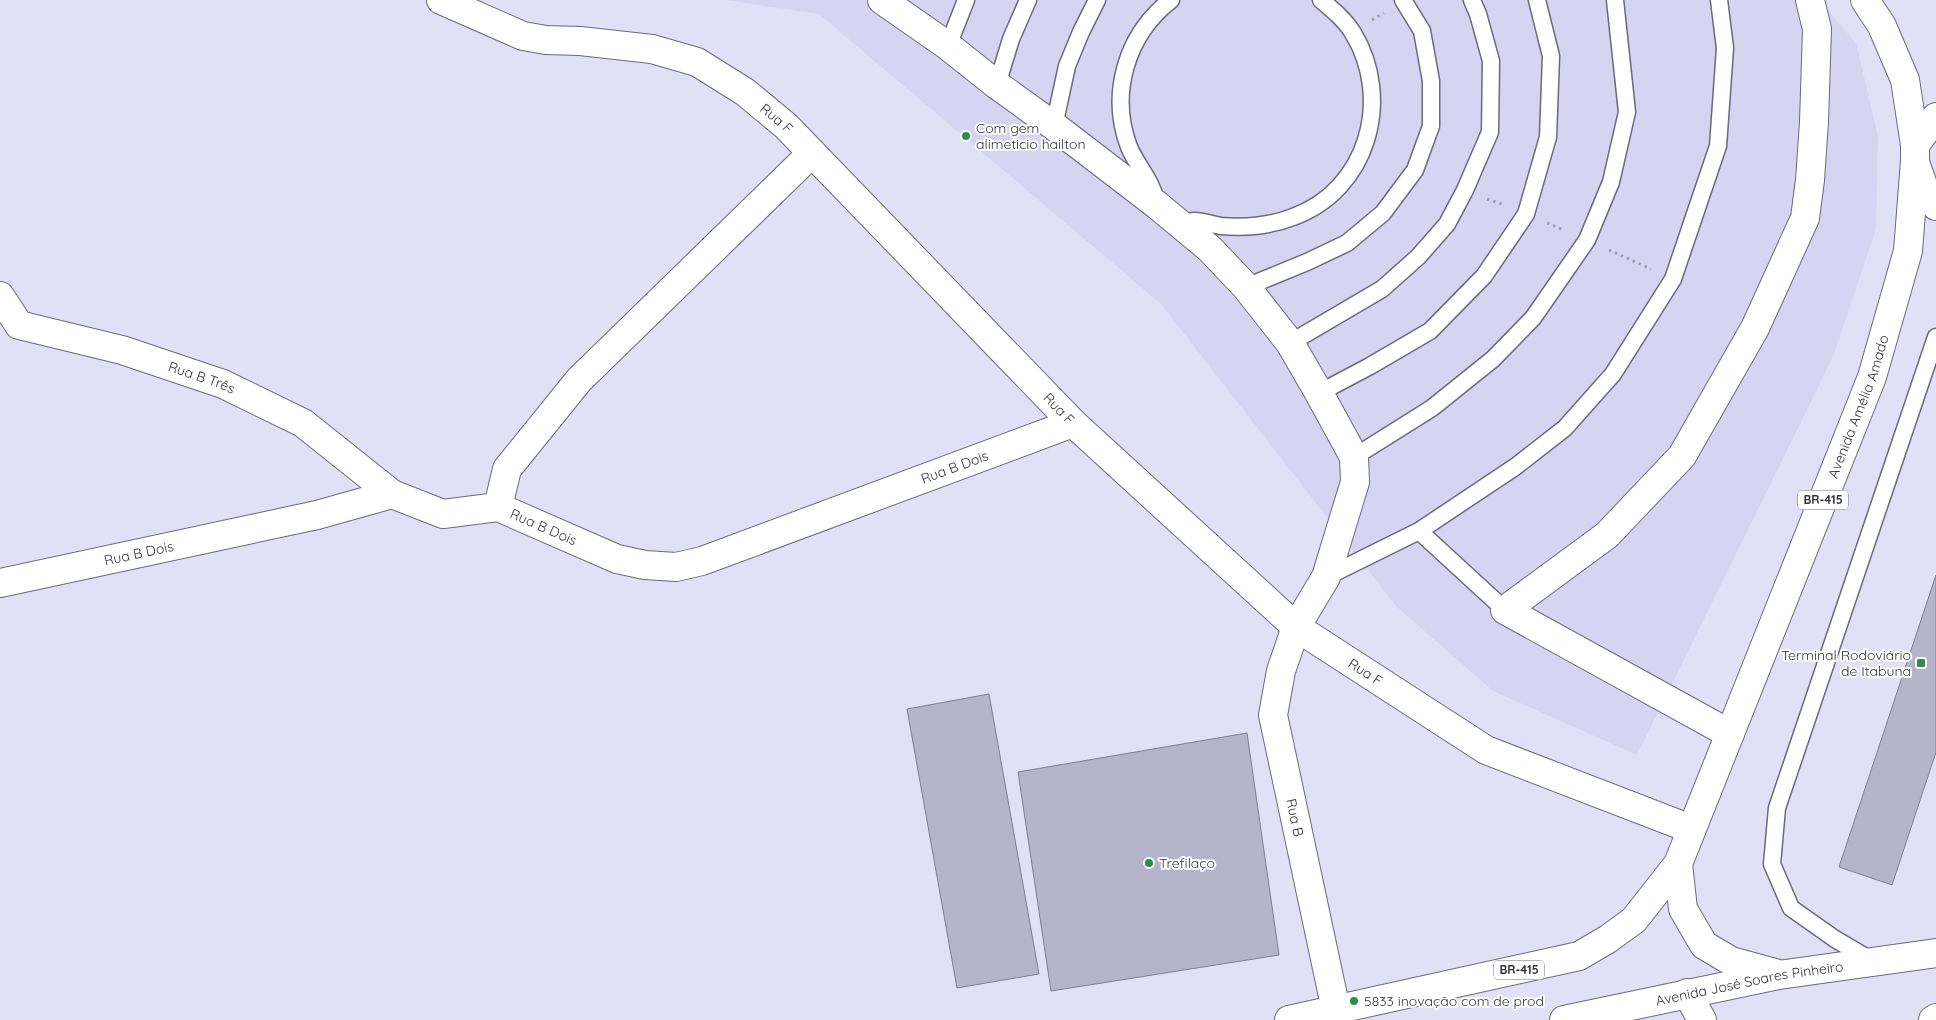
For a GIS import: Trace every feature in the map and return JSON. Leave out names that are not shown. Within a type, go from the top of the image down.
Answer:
[{"type":"street","name":"Rua F","points":[[441,0],[523,36],[546,40],[580,41],[652,49],[697,62],[745,92],[786,126],[1073,423],[1296,627],[1486,750],[1691,829]]},
{"type":"street","points":[[1730,734],[1505,610],[1607,535],[1682,456],[1755,328],[1805,218],[1814,122],[1817,29],[1810,0]]},
{"type":"street","name":"Avenida Amélia Amado","points":[[1691,829],[1872,377],[1908,251],[1915,153],[1905,80],[1882,26],[1865,0]]},
{"type":"street","points":[[890,3],[948,46],[997,86],[1054,126],[1157,205],[1210,249],[1246,287],[1290,343],[1354,457]]},
{"type":"street","points":[[1936,117],[1915,153],[1923,185],[1936,206]]},
{"type":"street","points":[[498,507],[507,468],[579,380],[812,153]]},
{"type":"street","name":"Rua B Três","points":[[0,296],[10,329],[122,350],[223,384],[303,423],[392,494]]},
{"type":"street","name":"Rua B Dois","points":[[0,583],[317,515],[392,494],[443,514],[498,507],[618,558],[645,565],[676,567],[702,561],[1073,423]]},
{"type":"street","name":"Rua B","points":[[1336,1010],[1273,715],[1281,671],[1296,627],[1326,577],[1354,482],[1354,457]]},
{"type":"street","name":"BR-415","points":[[1289,1020],[1579,956],[1608,939],[1634,920],[1678,864],[1691,829]]},
{"type":"street","points":[[1678,864],[1683,909],[1704,945],[1731,961],[1779,974]]},
{"type":"street","name":"Avenida José Soares Pinheiro","points":[[1564,1020],[1779,974],[1936,953]]},
{"type":"street","points":[[1687,993],[1702,1020]]},
{"type":"lane","points":[[948,46],[966,0]]},
{"type":"lane","points":[[997,86],[1010,39],[1028,0]]},
{"type":"lane","points":[[1054,126],[1067,66],[1097,0]]},
{"type":"lane","points":[[1157,205],[1154,190],[1130,147],[1123,124],[1120,99],[1123,75],[1130,51],[1142,29],[1158,10],[1171,0]]},
{"type":"lane","points":[[1180,223],[1195,221],[1220,226],[1246,226],[1270,224],[1294,217],[1316,206],[1335,191],[1351,171],[1363,150],[1370,127],[1373,102],[1371,77],[1363,54],[1352,32],[1336,13],[1321,0]]},
{"type":"lane","points":[[1246,287],[1347,243],[1383,213],[1415,170],[1431,126],[1431,81],[1422,31],[1404,0]]},
{"type":"lane","points":[[1290,343],[1382,288],[1418,257],[1447,224],[1465,190],[1490,132],[1492,61],[1472,0]]},
{"type":"lane","points":[[1319,393],[1430,331],[1484,276],[1526,214],[1548,137],[1551,56],[1537,0]]},
{"type":"lane","points":[[1354,457],[1432,408],[1493,360],[1533,318],[1587,240],[1611,182],[1627,112],[1615,0]]},
{"type":"lane","points":[[1326,577],[1419,531],[1515,467],[1565,428],[1614,374],[1673,279],[1718,146],[1725,48],[1719,0]]},
{"type":"lane","points":[[1874,962],[1835,939],[1791,908],[1772,864],[1777,808],[1936,337]]},
{"type":"lane","points":[[1419,531],[1505,610]]},
{"type":"path","points":[[1352,32],[1404,0]]},
{"type":"shaded area","points":[[726,0],[1819,0],[1856,43],[1878,136],[1876,229],[1833,357],[1637,755],[1493,691],[1396,606],[1161,304],[819,14]]},
{"type":"building","name":"Terminal Rodoviário de Itabuna","points":[[1936,575],[1936,752],[1892,885],[1839,867]]},
{"type":"building","points":[[989,694],[1039,974],[957,988],[907,709]]},
{"type":"building","name":"Trefilaço","points":[[1247,733],[1279,955],[1051,991],[1018,772]]},
{"type":"place","name":"Com gem alimeticio hailton","points":[[966,136]]},
{"type":"place","name":"Terminal Rodoviário de Itabuna","points":[[1921,663]]},
{"type":"place","name":"Trefilaço","points":[[1149,863]]},
{"type":"place","name":"5833 inovação com de prod","points":[[1354,1001]]}]
